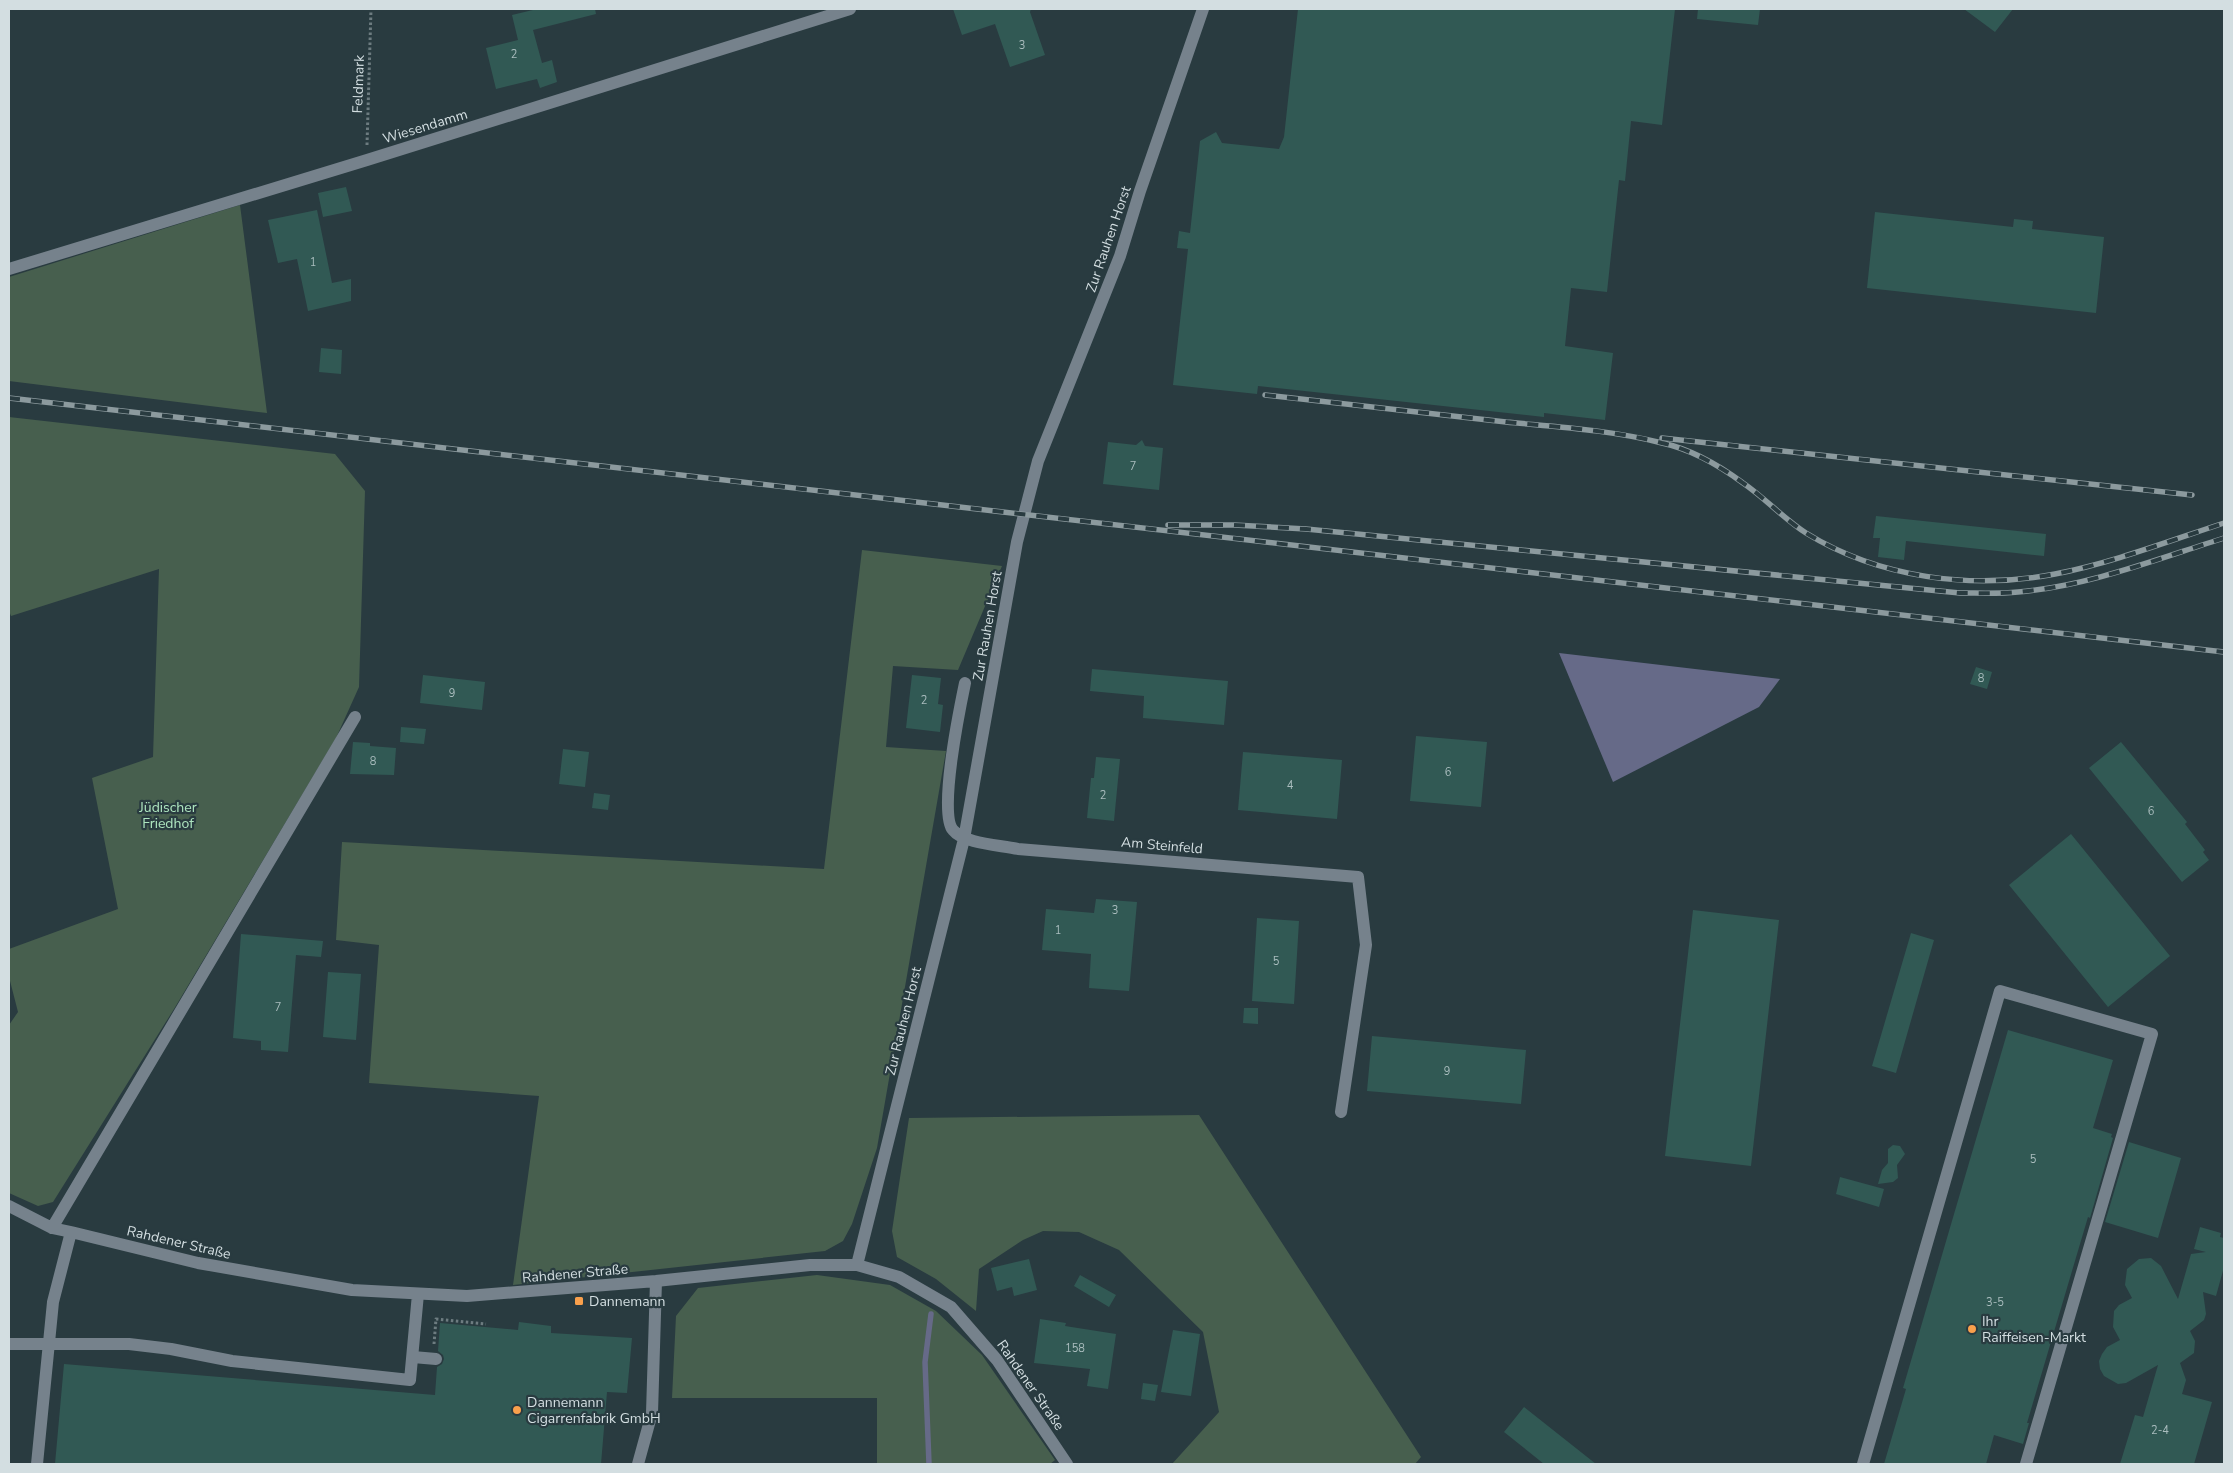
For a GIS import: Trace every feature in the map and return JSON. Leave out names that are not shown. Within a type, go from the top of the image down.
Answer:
[{"type":"street","name":"Wiesendamm","points":[[9,269],[367,160],[850,9]]},
{"type":"street","name":"Zur Rauhen Horst","points":[[857,1265],[964,839],[1017,542],[1038,461],[1120,256],[1140,191],[1203,9]]},
{"type":"street","points":[[964,839],[952,830],[947,813],[950,774],[965,683]]},
{"type":"street","points":[[52,1228],[354,717]]},
{"type":"street","name":"Am Steinfeld","points":[[964,839],[1018,849],[1358,877],[1366,945],[1340,1112]]},
{"type":"street","points":[[1863,1464],[2000,990],[2152,1034],[2026,1464]]},
{"type":"street","name":"Rahdener Straße","points":[[9,1206],[52,1228],[198,1264],[352,1290],[467,1296],[656,1281],[810,1264],[857,1265],[899,1277],[950,1307],[998,1360],[1067,1464]]},
{"type":"street","points":[[37,1464],[53,1302],[71,1232]]},
{"type":"street","points":[[638,1464],[652,1413],[656,1281]]},
{"type":"street","points":[[9,1344],[129,1344],[171,1348],[232,1362],[410,1380],[418,1294]]},
{"type":"street","points":[[413,1357],[436,1359]]},
{"type":"path","name":"Feldmark","points":[[367,160],[371,9]]},
{"type":"path","points":[[426,1343],[434,1344],[436,1319],[486,1324]]},
{"type":"green space","points":[[240,205],[267,413],[9,381],[9,277]]},
{"type":"green space","name":"Jüdischer Friedhof","points":[[9,417],[335,454],[365,491],[359,687],[336,738],[174,1009],[53,1202],[38,1206],[9,1193],[9,1025],[18,1012],[9,977],[9,949],[118,909],[92,778],[153,757],[159,569],[11,616],[9,611]]},
{"type":"green space","points":[[862,550],[1002,566],[958,670],[893,666],[886,747],[946,751],[877,1148],[852,1224],[843,1241],[825,1251],[513,1285],[539,1096],[369,1083],[379,945],[336,940],[342,842],[824,869]]},
{"type":"green space","points":[[1199,1115],[1421,1457],[1415,1464],[1172,1464],[1219,1412],[1203,1332],[1119,1250],[1079,1232],[1043,1231],[1023,1240],[979,1269],[976,1311],[936,1279],[897,1257],[892,1231],[909,1118]]},
{"type":"green space","points":[[817,1275],[890,1285],[936,1311],[982,1355],[1055,1460],[1050,1464],[877,1464],[877,1398],[672,1398],[676,1316],[698,1288]]},
{"type":"water","points":[[1559,653],[1780,679],[1759,707],[1613,782]]},
{"type":"building","points":[[537,9],[595,9],[596,14],[533,30],[542,63],[552,60],[557,82],[540,88],[537,79],[496,89],[486,48],[518,40],[512,15]]},
{"type":"building","points":[[953,9],[1031,9],[1030,12],[1045,55],[1010,67],[995,24],[962,35]]},
{"type":"building","points":[[1298,9],[1675,9],[1662,125],[1631,121],[1625,181],[1619,180],[1607,292],[1571,288],[1565,346],[1613,353],[1605,420],[1544,413],[1544,417],[1258,386],[1257,394],[1173,385],[1188,249],[1177,248],[1179,231],[1190,233],[1200,141],[1216,132],[1222,143],[1279,149],[1284,137]]},
{"type":"building","points":[[1698,9],[1760,9],[1758,25],[1697,19]]},
{"type":"building","points":[[1964,9],[2013,9],[1995,32]]},
{"type":"building","points":[[346,187],[352,211],[323,217],[318,193]]},
{"type":"building","points":[[317,210],[332,283],[351,279],[351,301],[308,311],[297,259],[278,263],[268,220]]},
{"type":"building","points":[[1875,212],[2013,227],[2014,219],[2033,221],[2032,229],[2104,237],[2096,313],[1867,288]]},
{"type":"building","points":[[321,348],[342,350],[341,374],[319,372]]},
{"type":"building","points":[[1142,440],[1145,446],[1163,448],[1159,490],[1103,484],[1108,442],[1136,445]]},
{"type":"building","points":[[1876,516],[2046,534],[2044,556],[1906,541],[1904,560],[1878,557],[1880,538],[1873,538]]},
{"type":"building","points":[[1976,667],[1992,672],[1987,689],[1970,684]]},
{"type":"building","points":[[1092,669],[1228,681],[1224,725],[1143,718],[1144,696],[1090,691]]},
{"type":"building","points":[[423,675],[485,682],[482,710],[420,703]]},
{"type":"building","points":[[912,675],[941,678],[938,704],[943,705],[940,732],[906,728]]},
{"type":"building","points":[[401,727],[426,729],[424,744],[400,742]]},
{"type":"building","points":[[1416,736],[1487,742],[1481,807],[1410,801]]},
{"type":"building","points":[[353,742],[370,743],[370,746],[396,748],[394,775],[350,774]]},
{"type":"building","points":[[2121,742],[2187,822],[2185,824],[2205,850],[2203,852],[2209,860],[2182,882],[2089,768]]},
{"type":"building","points":[[563,749],[589,752],[585,787],[559,784]]},
{"type":"building","points":[[1243,752],[1342,760],[1337,819],[1238,810]]},
{"type":"building","points":[[1096,757],[1120,759],[1114,821],[1087,818],[1091,778],[1094,778]]},
{"type":"building","points":[[594,793],[610,795],[608,810],[592,808]]},
{"type":"building","points":[[2071,834],[2170,956],[2108,1007],[2009,885]]},
{"type":"building","points":[[1096,899],[1137,902],[1129,991],[1089,988],[1091,954],[1042,950],[1046,909],[1094,913]]},
{"type":"building","points":[[1693,910],[1779,920],[1751,1166],[1665,1156]]},
{"type":"building","points":[[1257,918],[1299,921],[1294,1004],[1252,1001]]},
{"type":"building","points":[[1911,933],[1934,940],[1896,1073],[1872,1066]]},
{"type":"building","points":[[241,934],[323,941],[321,957],[296,955],[288,1052],[261,1050],[261,1041],[233,1038]]},
{"type":"building","points":[[328,972],[361,974],[356,1040],[323,1037]]},
{"type":"building","points":[[1244,1008],[1258,1008],[1258,1024],[1243,1023]]},
{"type":"building","points":[[2008,1030],[2113,1060],[2093,1128],[2112,1134],[2111,1137],[2113,1138],[2027,1423],[2029,1423],[2023,1444],[1994,1435],[1986,1464],[1884,1464],[1906,1389],[1903,1388]]},
{"type":"building","points":[[1372,1036],[1526,1050],[1521,1104],[1367,1091]]},
{"type":"building","points":[[2129,1142],[2181,1158],[2158,1238],[2105,1222]]},
{"type":"building","points":[[1893,1145],[1900,1146],[1905,1154],[1897,1165],[1898,1178],[1893,1182],[1878,1184],[1882,1170],[1888,1163],[1888,1149]]},
{"type":"building","points":[[1840,1177],[1884,1189],[1879,1207],[1836,1194]]},
{"type":"building","points":[[2200,1227],[2221,1233],[2220,1237],[2224,1238],[2224,1267],[2216,1296],[2203,1292],[2206,1314],[2204,1320],[2190,1331],[2195,1341],[2194,1353],[2180,1363],[2186,1380],[2182,1394],[2212,1402],[2194,1464],[2120,1464],[2135,1415],[2143,1417],[2158,1365],[2126,1383],[2118,1384],[2104,1376],[2100,1369],[2099,1361],[2102,1354],[2107,1347],[2120,1340],[2113,1327],[2114,1311],[2119,1305],[2132,1298],[2125,1285],[2127,1269],[2139,1259],[2151,1258],[2161,1266],[2178,1299],[2191,1254],[2206,1252],[2194,1249]]},
{"type":"building","points":[[1029,1259],[1037,1290],[1014,1296],[1012,1287],[997,1291],[991,1268]]},
{"type":"building","points":[[1080,1275],[1116,1295],[1109,1307],[1074,1286]]},
{"type":"building","points":[[1040,1319],[1066,1323],[1065,1326],[1116,1334],[1108,1389],[1087,1386],[1090,1369],[1034,1363]]},
{"type":"building","points":[[519,1322],[551,1326],[551,1333],[632,1338],[627,1393],[607,1392],[601,1464],[55,1464],[64,1364],[435,1395],[437,1367],[442,1364],[444,1359],[443,1355],[438,1351],[440,1323],[518,1330]]},
{"type":"building","points":[[1173,1330],[1200,1334],[1191,1396],[1161,1392]]},
{"type":"building","points":[[1143,1383],[1158,1385],[1155,1401],[1141,1399]]},
{"type":"building","points":[[1524,1407],[1596,1464],[1544,1464],[1504,1432]]},
{"type":"waterway","points":[[929,1464],[925,1362],[931,1314]]},
{"type":"railway","points":[[1265,395],[1584,430],[1623,435],[1673,446],[1694,454],[1725,470],[1806,533],[1834,548],[1864,561],[1926,576],[1991,581],[2055,574],[2119,558],[2224,523]]},
{"type":"railway","points":[[9,398],[2224,652]]},
{"type":"railway","points":[[1662,438],[2192,495]]},
{"type":"railway","points":[[1168,525],[1234,525],[1306,529],[1960,593],[2011,593],[2071,584],[2122,571],[2224,538]]},
{"type":"place","name":"Dannemann","points":[[579,1301]]},
{"type":"place","name":"Ihr Raiffeisen-Markt","points":[[1972,1329]]},
{"type":"place","name":"Dannemann Cigarrenfabrik GmbH","points":[[517,1410]]}]
